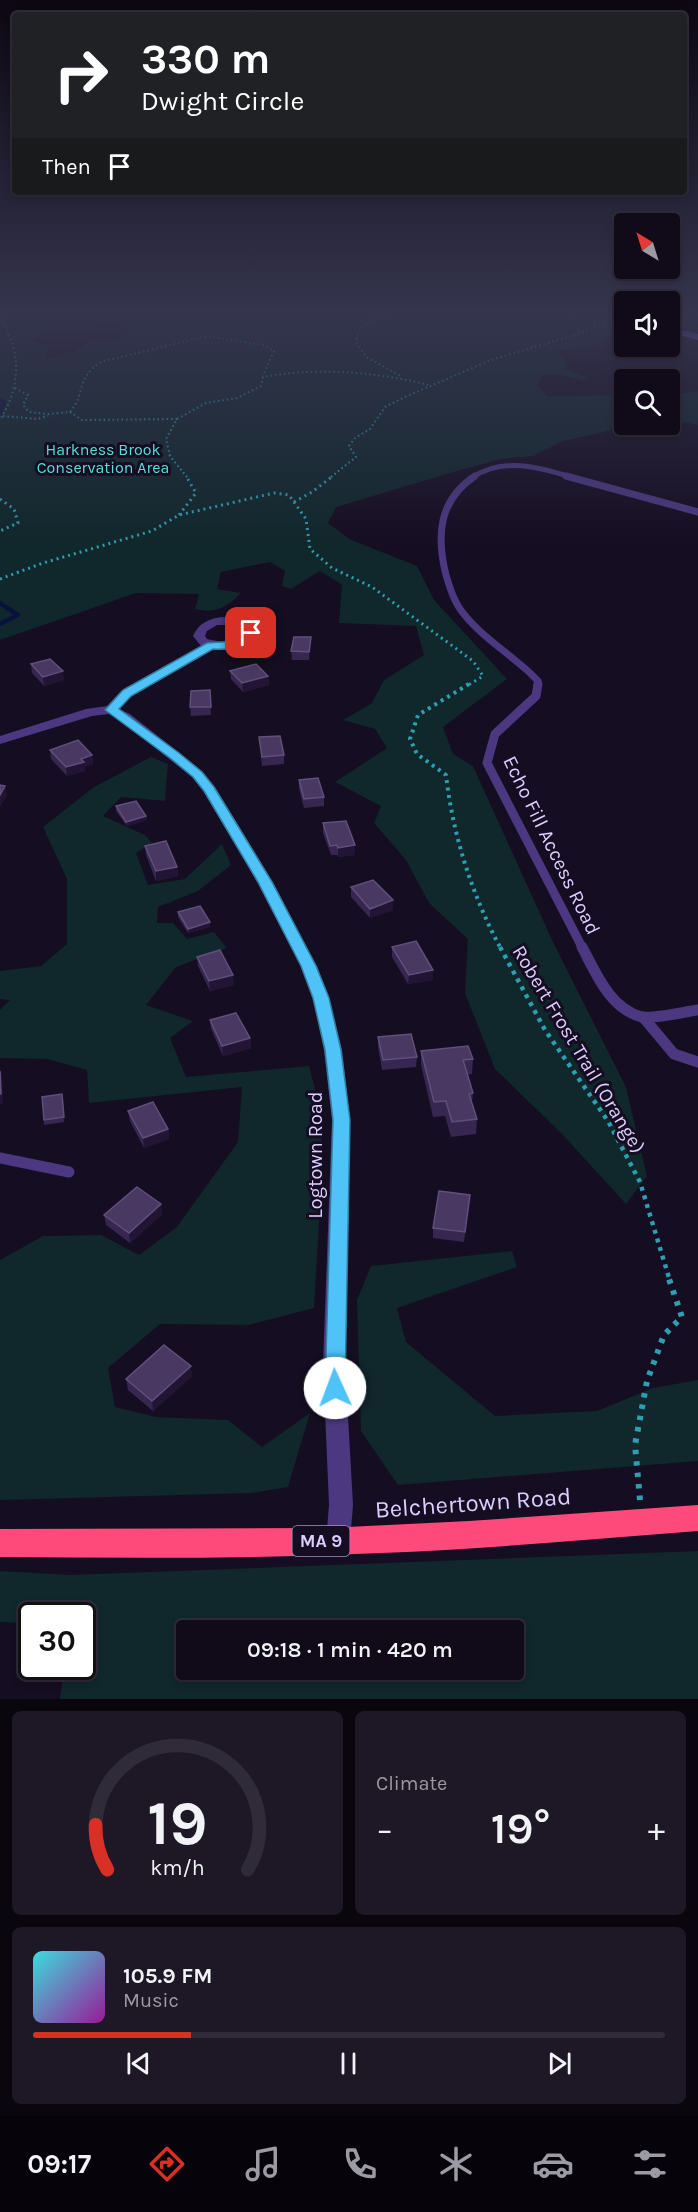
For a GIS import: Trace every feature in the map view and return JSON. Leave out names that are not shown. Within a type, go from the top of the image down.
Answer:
[{"type":"highway","name":"Belchertown Road","points":[[0,1543],[180,1546],[338,1541],[435,1537],[698,1518]]},
{"type":"street","points":[[0,740],[77,716],[111,710],[127,693],[211,645]]},
{"type":"street","name":"Logtown Road","points":[[111,710],[125,717],[175,756],[197,774],[210,790],[265,882],[309,966],[321,998],[333,1050],[341,1120],[334,1364],[341,1505],[338,1541]]},
{"type":"lane","name":"Echo Fill Access Road","points":[[643,1017],[627,1010],[605,991],[487,763],[495,734],[536,696],[538,681],[522,662],[478,630],[459,610],[451,594],[440,528],[447,506],[464,484],[483,471],[499,466],[541,469],[698,512]]},
{"type":"lane","points":[[643,1017],[698,1010]]},
{"type":"lane","points":[[643,1017],[674,1054],[698,1062]]},
{"type":"lane","points":[[0,1158],[69,1172]]},
{"type":"path","points":[[0,420],[11,405],[14,390]]},
{"type":"path","points":[[19,390],[28,395],[23,405],[29,412],[61,413]]},
{"type":"path","points":[[70,412],[75,406],[80,390]]},
{"type":"path","points":[[3,416],[37,419],[70,412],[82,420],[177,418],[206,403],[237,398],[252,390]]},
{"type":"path","points":[[0,579],[43,562],[152,531],[178,515],[274,493],[289,495],[294,502],[312,492],[356,457],[349,446],[355,438],[369,429],[385,407],[421,390]]},
{"type":"path","points":[[177,418],[166,440],[170,456],[196,493],[178,515]]},
{"type":"path","points":[[0,499],[14,509],[18,523],[0,531]]},
{"type":"path","name":"Robert Frost Trail (Orange)","points":[[294,502],[309,524],[310,549],[332,567],[372,587],[473,661],[483,676],[418,715],[410,739],[417,754],[446,775],[450,811],[463,859],[493,934],[545,1030],[608,1121],[640,1182],[662,1259],[682,1317],[664,1335],[647,1381],[635,1445],[642,1522]]},
{"type":"green space","name":"Harkness Brook Conservation Area","points":[[0,390],[542,390],[547,396],[614,395],[614,430],[563,441],[533,456],[501,459],[336,507],[328,523],[349,539],[417,566],[434,600],[507,679],[443,727],[453,754],[473,766],[553,942],[626,1087],[647,1176],[626,1204],[562,1134],[495,1069],[465,993],[468,939],[429,903],[406,860],[374,823],[381,806],[335,782],[387,748],[375,729],[343,720],[372,703],[384,680],[424,655],[416,626],[339,623],[342,585],[320,571],[291,589],[282,586],[285,571],[270,562],[221,572],[217,589],[241,593],[230,603],[214,610],[195,609],[199,594],[136,593],[0,640]]},
{"type":"green space","points":[[698,391],[698,425],[680,421],[680,393]]},
{"type":"green space","points":[[151,757],[168,764],[165,801],[121,797],[103,816],[145,835],[152,843],[136,853],[148,885],[185,879],[222,844],[231,865],[198,891],[158,907],[157,923],[173,923],[187,939],[214,932],[227,948],[176,967],[146,1005],[193,1021],[170,1038],[186,1077],[309,1066],[322,1115],[320,1206],[314,1308],[248,1325],[160,1324],[108,1368],[115,1407],[156,1417],[228,1420],[262,1447],[310,1413],[288,1487],[252,1493],[0,1500],[0,1260],[43,1236],[101,1235],[139,1255],[176,1228],[238,1142],[242,1087],[89,1103],[87,1070],[47,1059],[0,1058],[0,1010],[10,1000],[0,999],[0,971],[41,966],[67,944],[67,879],[43,827],[94,787]]},
{"type":"green space","points":[[512,1251],[517,1267],[397,1308],[406,1342],[495,1416],[597,1411],[653,1388],[698,1380],[698,1461],[398,1485],[361,1431],[357,1300],[371,1266]]},
{"type":"green space","points":[[698,1551],[698,1699],[60,1699],[62,1680],[96,1680],[96,1602],[18,1602],[18,1623],[0,1622],[0,1571],[70,1575]]},
{"type":"building","points":[[294,637],[311,637],[309,652],[291,651]]},
{"type":"building","points":[[50,659],[63,671],[43,677],[31,664]]},
{"type":"building","points":[[256,664],[268,676],[242,683],[230,671]]},
{"type":"building","points":[[210,690],[211,707],[190,707],[191,691]]},
{"type":"building","points":[[280,736],[284,755],[262,757],[259,737]]},
{"type":"building","points":[[78,740],[92,755],[81,759],[84,762],[66,767],[50,750]]},
{"type":"building","points":[[318,778],[324,797],[304,799],[299,780]]},
{"type":"building","points":[[0,785],[5,786],[0,795]]},
{"type":"building","points":[[136,801],[146,816],[126,822],[116,806]]},
{"type":"building","points":[[346,821],[355,845],[338,848],[337,845],[330,846],[323,823]]},
{"type":"building","points":[[166,841],[177,867],[156,871],[145,846]]},
{"type":"building","points":[[373,880],[393,900],[370,909],[351,887]]},
{"type":"building","points":[[200,906],[210,922],[188,929],[178,912]]},
{"type":"building","points":[[416,941],[433,970],[409,975],[392,947]]},
{"type":"building","points":[[220,950],[233,975],[209,981],[197,957]]},
{"type":"building","points":[[236,1013],[250,1038],[222,1046],[210,1020]]},
{"type":"building","points":[[411,1034],[417,1057],[383,1060],[378,1037]]},
{"type":"building","points":[[468,1046],[473,1059],[463,1060],[473,1093],[469,1094],[477,1119],[452,1122],[446,1101],[434,1102],[421,1051]]},
{"type":"building","points":[[62,1094],[64,1117],[44,1120],[42,1097]]},
{"type":"building","points":[[153,1102],[168,1129],[143,1138],[128,1111]]},
{"type":"building","points":[[137,1187],[161,1204],[129,1233],[104,1215]]},
{"type":"building","points":[[439,1191],[470,1195],[465,1232],[433,1228]]},
{"type":"building","points":[[164,1345],[191,1366],[152,1401],[126,1379]]},
{"type":"waterway","points":[[0,400],[4,402],[0,413]]},
{"type":"waterway","points":[[0,603],[18,615],[0,624]]},
{"type":"route","points":[[251,633],[249,638],[240,644],[226,647],[211,645],[127,693],[111,710],[125,717],[175,756],[197,774],[210,790],[265,882],[309,966],[321,998],[333,1050],[341,1120],[342,1159],[337,1241],[335,1388]]}]
